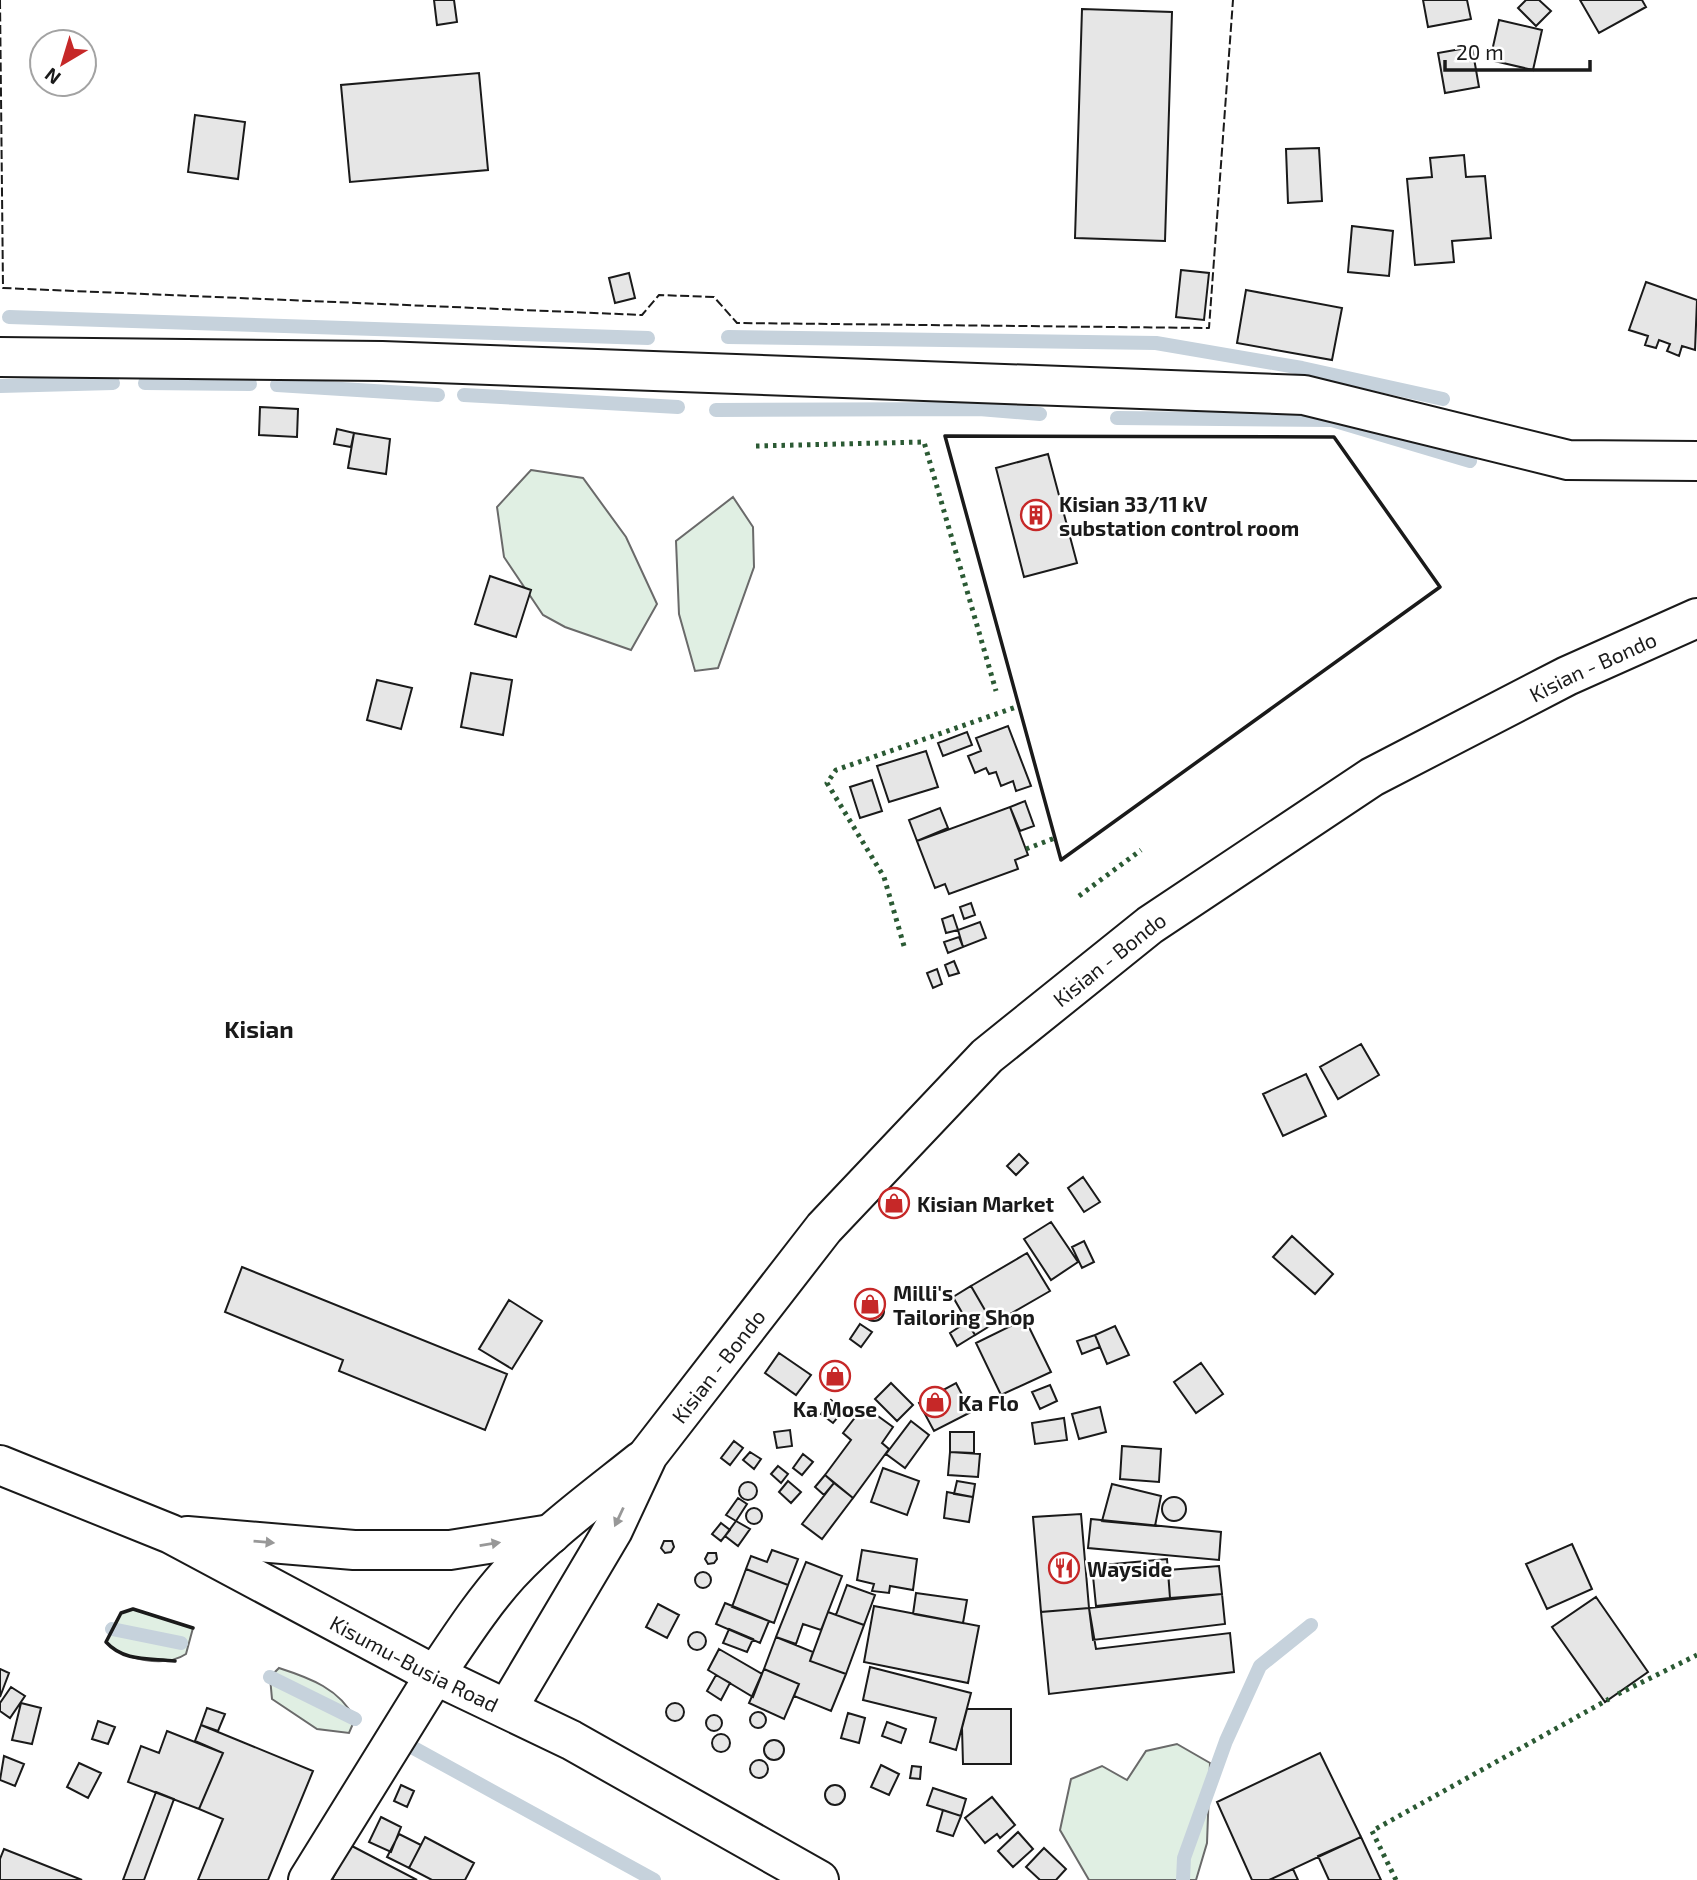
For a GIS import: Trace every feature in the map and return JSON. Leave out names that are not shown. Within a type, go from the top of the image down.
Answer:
[{"type":"main road","points":[[0,357],[396,361],[1304,395],[1567,460],[1697,461]]},
{"type":"main road","name":"Kisian - Bondo","points":[[507,1709],[613,1530],[648,1455],[824,1228],[987,1056],[1150,925],[1372,777],[1567,676],[1697,618]]},
{"type":"main road","name":"Kisian - Bondo","points":[[308,1880],[435,1675],[488,1599],[551,1534],[648,1455]]},
{"type":"main road","name":"Kisumu-Busia Road","points":[[0,1465],[171,1535],[435,1675],[571,1740],[819,1880]]},
{"type":"main road","points":[[171,1535],[354,1550],[450,1550],[551,1534]]},
{"type":"green space","points":[[531,470],[583,478],[626,537],[657,604],[631,650],[565,627],[543,615],[504,557],[497,507]]},
{"type":"green space","points":[[733,497],[753,527],[754,567],[718,668],[695,671],[679,614],[676,541]]},
{"type":"green space","points":[[133,1609],[193,1628],[186,1654],[167,1661],[156,1661],[133,1657],[113,1648],[106,1642],[121,1613]]},
{"type":"green space","points":[[279,1668],[333,1692],[355,1719],[349,1733],[317,1729],[272,1699],[270,1677]]},
{"type":"green space","points":[[1177,1744],[1210,1763],[1207,1843],[1196,1880],[1089,1880],[1060,1830],[1071,1779],[1102,1766],[1127,1780],[1146,1751]]},
{"type":"building","points":[[434,0],[454,0],[457,22],[437,25]]},
{"type":"building","points":[[1423,0],[1467,0],[1471,19],[1428,27]]},
{"type":"building","points":[[1526,0],[1539,0],[1551,11],[1536,26],[1518,8]]},
{"type":"building","points":[[1580,0],[1642,0],[1646,7],[1599,33]]},
{"type":"building","points":[[1082,9],[1172,12],[1165,241],[1075,238]]},
{"type":"building","points":[[1499,20],[1542,30],[1533,70],[1490,60]]},
{"type":"building","points":[[1472,47],[1479,87],[1445,93],[1438,53]]},
{"type":"building","points":[[479,73],[488,170],[350,182],[341,85]]},
{"type":"building","points":[[195,115],[245,122],[238,179],[188,172]]},
{"type":"building","points":[[1319,148],[1322,201],[1288,203],[1286,149]]},
{"type":"building","points":[[1464,155],[1466,177],[1485,176],[1491,238],[1452,241],[1454,262],[1415,265],[1407,179],[1432,177],[1430,158]]},
{"type":"building","points":[[1352,226],[1393,231],[1389,276],[1348,272]]},
{"type":"building","points":[[1181,270],[1209,273],[1204,320],[1176,317]]},
{"type":"building","points":[[629,273],[635,298],[615,303],[609,278]]},
{"type":"building","points":[[1646,282],[1697,300],[1695,350],[1682,346],[1679,356],[1667,351],[1670,344],[1659,340],[1656,348],[1645,345],[1648,336],[1629,330]]},
{"type":"building","points":[[1246,290],[1342,308],[1332,360],[1237,343]]},
{"type":"building","points":[[260,407],[298,409],[297,437],[259,435]]},
{"type":"building","points":[[337,429],[354,433],[351,447],[334,444]]},
{"type":"building","points":[[354,433],[390,439],[386,474],[348,468]]},
{"type":"building","name":"Kisian 33/11 kV substation control room","points":[[1048,454],[1077,563],[1024,577],[996,468]]},
{"type":"building","points":[[490,576],[531,590],[516,637],[475,624]]},
{"type":"building","points":[[471,673],[512,680],[503,735],[461,727]]},
{"type":"building","points":[[377,680],[412,688],[401,729],[367,720]]},
{"type":"building","points":[[1008,726],[1031,786],[1016,791],[1013,781],[1001,786],[996,772],[989,774],[986,768],[975,773],[968,756],[981,751],[976,738]]},
{"type":"building","points":[[967,732],[972,745],[943,756],[938,743]]},
{"type":"building","points":[[926,751],[938,787],[889,802],[877,766]]},
{"type":"building","points":[[872,780],[882,811],[860,818],[850,787]]},
{"type":"building","points":[[1025,801],[1034,826],[1020,831],[1010,807]]},
{"type":"building","points":[[1010,807],[1028,855],[1015,860],[1018,869],[949,894],[945,884],[935,888],[917,841]]},
{"type":"building","points":[[940,808],[948,828],[917,841],[909,820]]},
{"type":"building","points":[[971,903],[975,915],[964,919],[960,907]]},
{"type":"building","points":[[953,915],[958,930],[946,933],[942,919]]},
{"type":"building","points":[[980,922],[986,938],[963,947],[958,930]]},
{"type":"building","points":[[959,937],[963,947],[948,953],[944,942]]},
{"type":"building","points":[[954,961],[959,973],[949,976],[945,965]]},
{"type":"building","points":[[937,969],[942,984],[933,988],[927,973]]},
{"type":"building","points":[[1361,1044],[1379,1075],[1338,1099],[1320,1067]]},
{"type":"building","points":[[1306,1074],[1326,1116],[1283,1136],[1263,1094]]},
{"type":"building","points":[[1019,1154],[1028,1163],[1016,1175],[1007,1166]]},
{"type":"building","points":[[1083,1177],[1100,1202],[1084,1212],[1068,1188]]},
{"type":"building","points":[[1051,1222],[1078,1262],[1051,1280],[1024,1239]]},
{"type":"building","points":[[1292,1236],[1333,1274],[1315,1294],[1273,1257]]},
{"type":"building","points":[[1084,1241],[1094,1262],[1082,1268],[1072,1247]]},
{"type":"building","points":[[1027,1253],[1050,1291],[993,1324],[971,1286]]},
{"type":"building","points":[[242,1267],[507,1374],[485,1430],[339,1371],[343,1360],[225,1312]]},
{"type":"building","points":[[971,1286],[993,1324],[975,1335],[953,1297]]},
{"type":"building","points":[[509,1300],[542,1321],[512,1369],[479,1349]]},
{"type":"building","points":[[874,1301],[881,1304],[884,1311],[881,1318],[874,1321],[867,1318],[864,1311],[867,1304]]},
{"type":"building","points":[[1025,1319],[1051,1372],[1001,1395],[976,1343]]},
{"type":"building","points":[[967,1322],[975,1335],[957,1346],[950,1333]]},
{"type":"building","points":[[860,1324],[872,1332],[861,1347],[850,1339]]},
{"type":"building","points":[[1115,1326],[1129,1355],[1107,1364],[1095,1335]]},
{"type":"building","points":[[1095,1335],[1100,1347],[1082,1354],[1077,1341]]},
{"type":"building","points":[[779,1353],[811,1375],[796,1395],[765,1373]]},
{"type":"building","points":[[1201,1363],[1223,1394],[1196,1413],[1174,1382]]},
{"type":"building","points":[[891,1383],[913,1405],[897,1421],[875,1399]]},
{"type":"building","points":[[956,1383],[971,1412],[934,1431],[919,1403]]},
{"type":"building","points":[[1050,1385],[1057,1401],[1040,1409],[1032,1392]]},
{"type":"building","points":[[831,1400],[844,1410],[833,1423],[821,1414]]},
{"type":"building","points":[[864,1406],[893,1427],[882,1443],[889,1449],[853,1498],[825,1475],[851,1440],[843,1433]]},
{"type":"building","points":[[1100,1407],[1106,1432],[1079,1439],[1072,1414]]},
{"type":"building","points":[[1064,1418],[1067,1440],[1035,1444],[1032,1423]]},
{"type":"building","points":[[911,1421],[929,1435],[905,1468],[886,1454]]},
{"type":"building","points":[[790,1430],[792,1446],[777,1448],[774,1432]]},
{"type":"building","points":[[950,1432],[974,1432],[974,1453],[950,1452]]},
{"type":"building","points":[[734,1441],[743,1448],[730,1465],[721,1458]]},
{"type":"building","points":[[1122,1446],[1161,1449],[1159,1482],[1120,1479]]},
{"type":"building","points":[[750,1452],[761,1459],[754,1469],[743,1460]]},
{"type":"building","points":[[950,1452],[980,1454],[978,1477],[948,1475]]},
{"type":"building","points":[[803,1454],[813,1462],[802,1475],[793,1468]]},
{"type":"building","points":[[778,1466],[788,1474],[781,1483],[771,1474]]},
{"type":"building","points":[[883,1468],[919,1481],[907,1515],[871,1502]]},
{"type":"building","points":[[825,1475],[834,1483],[824,1495],[815,1487]]},
{"type":"building","points":[[788,1481],[801,1492],[791,1503],[779,1492]]},
{"type":"building","points":[[957,1481],[975,1484],[973,1497],[954,1494]]},
{"type":"building","points":[[744,1482],[752,1482],[757,1491],[755,1498],[744,1500],[739,1495],[739,1487]]},
{"type":"building","points":[[834,1483],[853,1498],[822,1539],[802,1524]]},
{"type":"building","points":[[1112,1484],[1161,1496],[1155,1526],[1102,1521]]},
{"type":"building","points":[[947,1492],[973,1497],[969,1522],[944,1518]]},
{"type":"building","points":[[1174,1497],[1185,1504],[1186,1509],[1179,1520],[1174,1521],[1163,1514],[1162,1509],[1169,1498]]},
{"type":"building","points":[[738,1498],[747,1504],[736,1521],[726,1515]]},
{"type":"building","points":[[754,1508],[762,1516],[754,1524],[746,1516]]},
{"type":"building","points":[[1081,1514],[1089,1608],[1041,1612],[1033,1517]]},
{"type":"building","points":[[1091,1519],[1221,1532],[1219,1560],[1088,1548]]},
{"type":"building","points":[[736,1521],[750,1529],[738,1546],[725,1536]]},
{"type":"building","points":[[721,1523],[730,1530],[721,1541],[712,1534]]},
{"type":"building","points":[[664,1541],[672,1541],[674,1547],[671,1552],[665,1553],[661,1548]]},
{"type":"building","points":[[1572,1544],[1592,1589],[1547,1609],[1526,1564]]},
{"type":"building","points":[[772,1550],[798,1559],[788,1585],[746,1569],[751,1556],[767,1562]]},
{"type":"building","points":[[862,1550],[917,1559],[913,1590],[890,1586],[889,1593],[872,1591],[874,1584],[857,1580]]},
{"type":"building","points":[[708,1553],[716,1553],[717,1559],[714,1563],[708,1564],[705,1559]]},
{"type":"building","points":[[1167,1559],[1170,1598],[1096,1606],[1092,1566]]},
{"type":"building","points":[[806,1562],[842,1576],[821,1630],[803,1624],[796,1644],[776,1637]]},
{"type":"building","points":[[1219,1566],[1222,1594],[1170,1598],[1168,1570]]},
{"type":"building","points":[[746,1569],[788,1585],[774,1623],[732,1607]]},
{"type":"building","points":[[700,1572],[706,1572],[711,1580],[709,1586],[700,1588],[695,1583],[695,1577]]},
{"type":"building","points":[[847,1585],[875,1595],[864,1625],[836,1615]]},
{"type":"building","points":[[916,1593],[967,1600],[963,1623],[913,1614]]},
{"type":"building","points":[[1222,1594],[1225,1624],[1093,1640],[1089,1608]]},
{"type":"building","points":[[1596,1597],[1648,1672],[1605,1702],[1552,1627]]},
{"type":"building","points":[[725,1603],[769,1621],[760,1643],[716,1624]]},
{"type":"building","points":[[658,1604],[679,1615],[667,1638],[646,1627]]},
{"type":"building","points":[[874,1606],[979,1626],[968,1683],[864,1662]]},
{"type":"building","points":[[1089,1608],[1096,1649],[1230,1633],[1234,1672],[1049,1694],[1041,1612]]},
{"type":"building","points":[[828,1612],[864,1625],[846,1674],[810,1661]]},
{"type":"building","points":[[729,1629],[753,1639],[747,1652],[723,1643]]},
{"type":"building","points":[[697,1632],[703,1635],[706,1641],[703,1647],[697,1650],[691,1647],[688,1641],[691,1635]]},
{"type":"building","points":[[776,1637],[813,1652],[810,1661],[846,1674],[831,1711],[794,1696],[799,1684],[764,1669]]},
{"type":"building","points":[[719,1649],[762,1674],[753,1697],[708,1670]]},
{"type":"building","points":[[870,1667],[971,1693],[956,1750],[930,1742],[936,1718],[863,1700]]},
{"type":"building","points":[[0,1669],[9,1673],[0,1697]]},
{"type":"building","points":[[764,1669],[799,1684],[784,1719],[749,1703]]},
{"type":"building","points":[[716,1675],[730,1683],[721,1700],[707,1691]]},
{"type":"building","points":[[11,1687],[25,1696],[10,1718],[0,1711],[0,1703]]},
{"type":"building","points":[[21,1703],[41,1708],[32,1744],[12,1740]]},
{"type":"building","points":[[675,1703],[681,1706],[684,1712],[681,1718],[675,1721],[669,1718],[666,1712],[669,1706]]},
{"type":"building","points":[[207,1708],[225,1714],[218,1731],[201,1725]]},
{"type":"building","points":[[967,1709],[1011,1709],[1011,1764],[963,1764],[962,1728]]},
{"type":"building","points":[[758,1712],[764,1714],[764,1726],[758,1728],[752,1726],[750,1720],[752,1714]]},
{"type":"building","points":[[848,1713],[865,1718],[859,1743],[841,1738]]},
{"type":"building","points":[[711,1715],[717,1715],[722,1723],[720,1729],[711,1731],[706,1726],[706,1720]]},
{"type":"building","points":[[98,1721],[115,1727],[108,1744],[92,1739]]},
{"type":"building","points":[[887,1722],[906,1729],[901,1743],[882,1736]]},
{"type":"building","points":[[201,1725],[313,1771],[268,1880],[198,1880],[223,1819],[199,1809],[223,1753],[195,1741]]},
{"type":"building","points":[[167,1731],[223,1753],[199,1809],[128,1782],[141,1746],[159,1753]]},
{"type":"building","points":[[721,1734],[727,1737],[730,1743],[727,1749],[721,1752],[715,1749],[712,1743],[715,1737]]},
{"type":"building","points":[[774,1740],[781,1743],[784,1750],[781,1757],[774,1760],[767,1757],[764,1750],[767,1743]]},
{"type":"building","points":[[1320,1753],[1361,1837],[1269,1880],[1252,1880],[1217,1802]]},
{"type":"building","points":[[4,1756],[24,1764],[15,1786],[0,1780]]},
{"type":"building","points":[[755,1760],[763,1760],[768,1769],[766,1776],[755,1778],[750,1773],[750,1765]]},
{"type":"building","points":[[79,1763],[101,1773],[88,1798],[67,1787]]},
{"type":"building","points":[[881,1765],[899,1774],[889,1795],[871,1787]]},
{"type":"building","points":[[912,1766],[921,1767],[920,1779],[910,1778]]},
{"type":"building","points":[[401,1785],[414,1791],[407,1807],[394,1801]]},
{"type":"building","points":[[835,1785],[842,1788],[845,1795],[842,1802],[835,1805],[828,1802],[825,1795],[828,1788]]},
{"type":"building","points":[[933,1788],[966,1799],[961,1816],[927,1805]]},
{"type":"building","points":[[156,1792],[174,1799],[144,1880],[123,1880]]},
{"type":"building","points":[[992,1797],[1015,1825],[1000,1838],[997,1834],[985,1843],[965,1818]]},
{"type":"building","points":[[943,1810],[961,1816],[953,1836],[937,1831]]},
{"type":"building","points":[[381,1817],[401,1827],[391,1852],[369,1842]]},
{"type":"building","points":[[1018,1832],[1033,1849],[1013,1867],[998,1851]]},
{"type":"building","points":[[399,1834],[421,1845],[409,1868],[387,1857]]},
{"type":"building","points":[[425,1837],[474,1863],[465,1880],[432,1880],[409,1868]]},
{"type":"building","points":[[1361,1837],[1381,1880],[1329,1880],[1318,1856]]},
{"type":"building","points":[[350,1845],[417,1880],[332,1880]]},
{"type":"building","points":[[1044,1848],[1066,1869],[1056,1880],[1040,1880],[1026,1867]]},
{"type":"building","points":[[4,1849],[82,1880],[0,1880],[0,1859]]},
{"type":"building","points":[[1293,1869],[1298,1880],[1269,1880]]},
{"type":"waterway","points":[[9,317],[648,338]]},
{"type":"waterway","points":[[728,337],[1156,343],[1302,368],[1443,399]]},
{"type":"waterway","points":[[0,386],[113,383]]},
{"type":"waterway","points":[[145,383],[250,384]]},
{"type":"waterway","points":[[277,385],[438,395]]},
{"type":"waterway","points":[[464,395],[678,407]]},
{"type":"waterway","points":[[716,410],[979,409],[1040,414]]},
{"type":"waterway","points":[[1117,418],[1332,420],[1470,461]]},
{"type":"waterway","points":[[1183,1880],[1184,1858],[1226,1741],[1260,1666],[1311,1625]]},
{"type":"waterway","points":[[112,1629],[181,1643]]},
{"type":"waterway","points":[[270,1677],[355,1719]]},
{"type":"waterway","points":[[410,1746],[654,1880]]},
{"type":"hedge","points":[[756,446],[924,442],[996,691]]},
{"type":"hedge","points":[[904,946],[884,877],[827,783],[836,770],[1019,706]]},
{"type":"hedge","points":[[1026,849],[1055,838]]},
{"type":"hedge","points":[[1079,896],[1141,850]]},
{"type":"hedge","points":[[1618,1694],[1697,1655]]},
{"type":"hedge","points":[[1396,1880],[1372,1831],[1609,1699]]},
{"type":"fence","points":[[0,0],[3,288],[642,315],[659,295],[714,297],[737,323],[1209,328],[1233,0]]},
{"type":"wall","points":[[945,436],[1334,437],[1440,587],[1061,860],[945,436]]},
{"type":"wall","points":[[175,1661],[129,1656],[106,1642],[121,1613],[133,1609],[193,1628]]},
{"type":"place","name":"Kisian 33/11 kV substation control room","points":[[1036,515]]},
{"type":"place","name":"Kisian Market","points":[[894,1203]]},
{"type":"place","name":"Milli's Tailoring Shop","points":[[870,1304]]},
{"type":"place","name":"Ka Mose","points":[[835,1376]]},
{"type":"place","name":"Ka Flo","points":[[935,1402]]},
{"type":"place","name":"Wayside","points":[[1064,1568]]},
{"type":"district","name":"Kisian","points":[[259,1028]]}]
